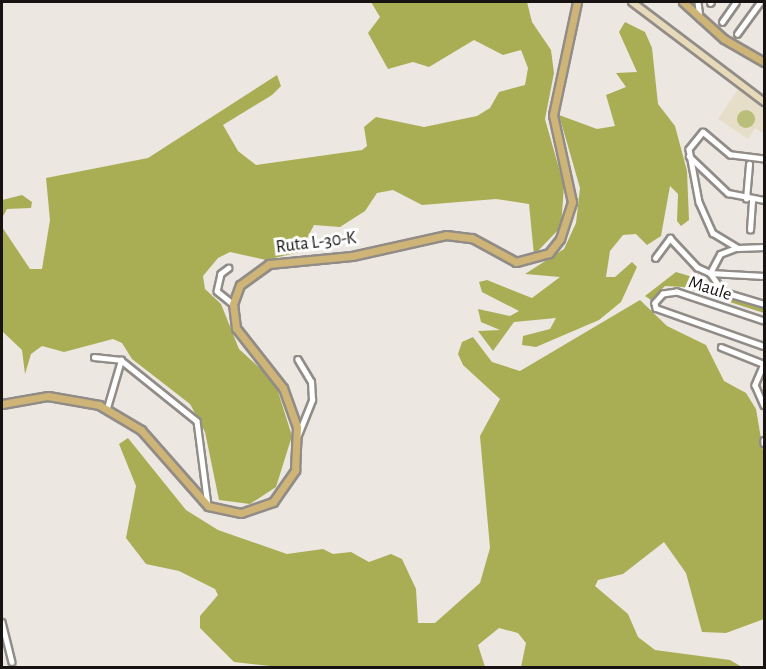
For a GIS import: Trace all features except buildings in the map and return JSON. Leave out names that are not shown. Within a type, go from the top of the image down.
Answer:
[{"type":"main road","name":"Ruta L-30-K","points":[[233,304],[246,277],[274,263],[352,256],[452,234],[472,238],[511,261],[532,262],[549,253],[560,239],[572,202],[554,115],[578,2]]},
{"type":"main road","points":[[683,2],[737,49],[765,62]]},
{"type":"main road","points":[[690,9],[699,4]]},
{"type":"main road","points":[[2,404],[57,396],[107,408],[141,429],[208,506],[241,513],[273,502],[293,475],[297,435],[287,395],[238,333],[233,304]]},
{"type":"street","points":[[632,2],[765,102]]},
{"type":"street","points":[[722,22],[736,2]]},
{"type":"street","points":[[737,34],[760,2]]},
{"type":"street","points":[[699,4],[700,18]]},
{"type":"street","points":[[738,248],[711,230],[689,156],[690,144],[703,132],[730,155],[765,159]]},
{"type":"street","points":[[689,156],[725,191],[749,199],[765,201]]},
{"type":"street","points":[[749,164],[750,230]]},
{"type":"street","points":[[655,258],[670,238],[697,267],[710,273],[765,276]]},
{"type":"street","points":[[710,273],[720,254],[738,248],[765,247]]},
{"type":"street","points":[[229,268],[220,274],[217,291],[233,304]]},
{"type":"street","points":[[710,273],[724,292],[765,304]]},
{"type":"street","name":"Maule","points":[[765,321],[674,292],[659,297],[656,308],[765,346]]},
{"type":"street","points":[[721,347],[765,364],[755,385],[765,405]]},
{"type":"street","points":[[94,357],[121,360],[197,421],[208,506]]},
{"type":"street","points":[[107,408],[121,360]]},
{"type":"street","points":[[297,435],[312,400],[311,382],[298,360]]},
{"type":"street","points":[[2,622],[12,662]]},
{"type":"shaded area","points":[[739,88],[764,105],[764,134],[755,128],[748,139],[718,119]]},
{"type":"green space","points":[[371,2],[527,2],[532,22],[551,50],[554,73],[545,119],[564,186],[561,227],[534,255],[529,204],[496,199],[422,205],[393,190],[377,193],[365,211],[340,227],[314,225],[300,252],[266,260],[230,252],[218,258],[203,276],[205,289],[221,304],[239,349],[275,382],[292,436],[276,487],[250,504],[219,500],[205,432],[190,404],[132,359],[122,343],[113,339],[64,352],[42,346],[31,354],[25,374],[22,350],[2,331],[2,227],[30,269],[42,269],[50,220],[46,178],[148,158],[277,75],[281,86],[272,95],[223,125],[238,151],[256,165],[362,150],[367,146],[364,127],[376,117],[424,127],[477,116],[490,108],[499,92],[525,85],[528,68],[521,50],[503,55],[474,40],[429,67],[413,62],[388,69],[368,33],[380,17]]},
{"type":"green space","points":[[625,22],[645,32],[652,48],[658,104],[675,126],[687,171],[689,220],[681,226],[677,221],[678,194],[670,186],[661,236],[647,245],[636,234],[623,235],[610,251],[606,277],[615,277],[632,262],[637,267],[621,302],[599,320],[536,347],[522,345],[523,336],[550,329],[556,318],[514,322],[493,351],[478,331],[500,330],[481,322],[478,309],[510,316],[519,311],[482,292],[479,282],[487,280],[532,298],[560,277],[525,274],[564,249],[576,223],[580,188],[559,115],[597,129],[615,126],[606,95],[626,87],[616,73],[637,72],[619,32]]},
{"type":"green space","points":[[746,110],[753,112],[755,119],[753,126],[746,128],[739,126],[737,119],[739,112]]},
{"type":"green space","points":[[22,195],[32,202],[31,208],[7,209],[2,218],[2,200]]},
{"type":"green space","points":[[676,272],[709,282],[734,300],[764,306],[764,313],[683,287],[665,286],[651,300],[645,296]]},
{"type":"green space","points":[[640,300],[667,326],[706,345],[724,381],[746,393],[756,409],[764,456],[764,619],[726,633],[702,632],[686,573],[664,542],[623,574],[598,580],[595,586],[628,614],[638,637],[655,650],[730,660],[742,667],[521,667],[526,643],[518,633],[499,628],[478,645],[485,667],[289,668],[234,662],[200,628],[200,616],[218,595],[215,589],[179,571],[146,564],[126,538],[136,486],[119,444],[128,438],[186,510],[218,530],[287,554],[323,549],[333,554],[351,552],[369,562],[391,554],[402,559],[416,589],[418,623],[435,623],[480,583],[490,548],[480,436],[500,399],[463,365],[458,354],[462,342],[473,337],[492,362],[520,371]]}]
